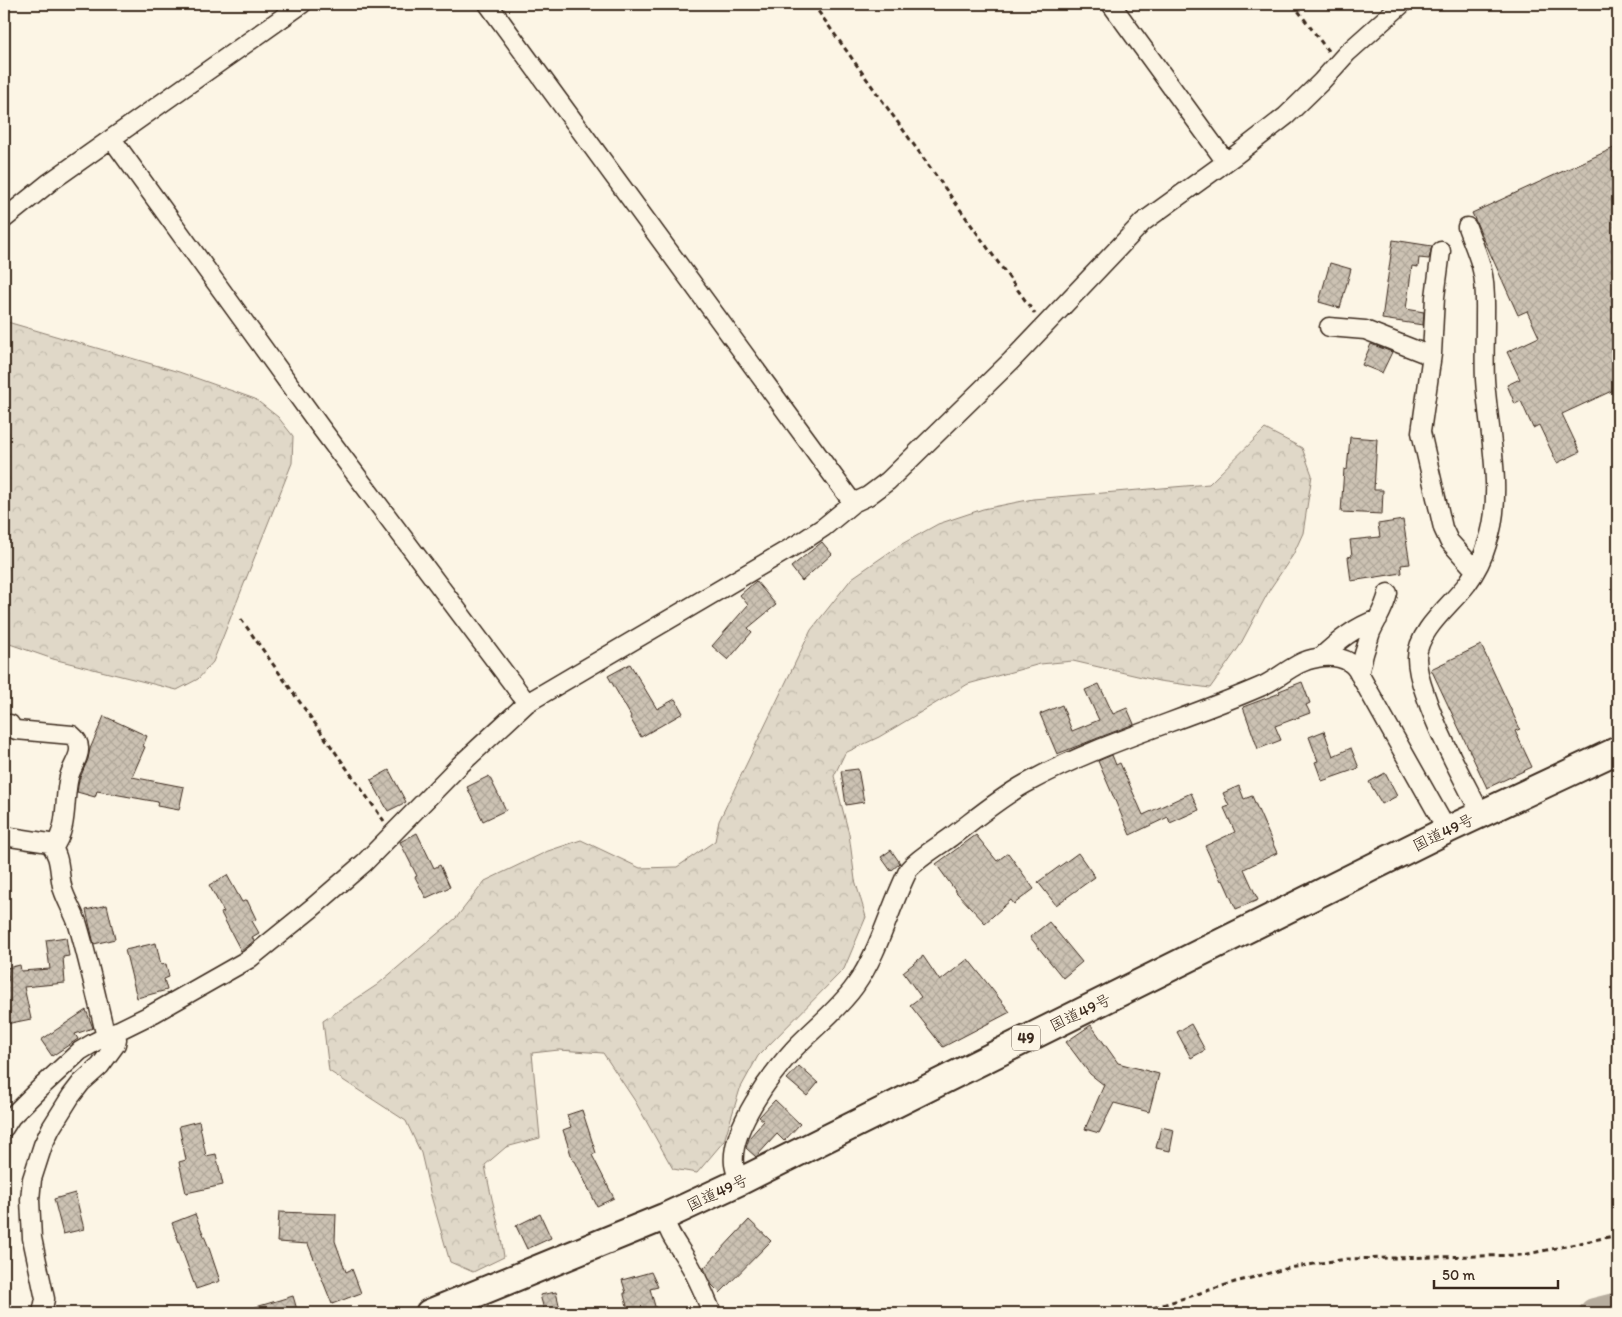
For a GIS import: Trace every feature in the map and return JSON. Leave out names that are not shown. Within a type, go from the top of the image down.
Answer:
[{"type":"highway","name":"国道49号","points":[[429,1313],[664,1217],[739,1182],[1447,830],[1618,750]]},
{"type":"street","points":[[4,219],[50,182],[302,4]]},
{"type":"street","points":[[488,4],[853,503]]},
{"type":"street","points":[[1112,4],[1226,162]]},
{"type":"street","points":[[4,1128],[11,1117],[39,1089],[80,1052],[154,1013],[249,959],[364,863],[460,764],[527,704],[806,539],[853,503],[868,496],[888,481],[1011,361],[1143,222],[1286,116],[1402,4]]},
{"type":"street","points":[[112,139],[321,428],[527,704]]},
{"type":"street","points":[[1467,227],[1482,270],[1485,295],[1485,379],[1492,444],[1494,517],[1488,543],[1476,570],[1455,599],[1431,624],[1423,637],[1417,656],[1419,672],[1432,713],[1481,814]]},
{"type":"street","points":[[1441,251],[1435,297],[1431,356],[1422,420],[1423,443],[1443,528],[1449,541],[1476,570]]},
{"type":"street","points":[[1329,327],[1365,330],[1431,356]]},
{"type":"street","points":[[1359,674],[1364,651],[1386,604],[1388,593]]},
{"type":"street","points":[[1321,657],[1353,630],[1365,623],[1378,619]]},
{"type":"street","points":[[739,1182],[734,1163],[740,1131],[750,1109],[774,1073],[794,1049],[854,987],[872,960],[909,869],[918,860],[1009,794],[1046,773],[1110,745],[1262,687],[1290,669],[1311,659],[1321,657],[1346,660],[1354,665],[1447,830]]},
{"type":"street","points":[[10,724],[16,730],[72,735],[79,745],[79,752],[68,779],[62,829],[53,848]]},
{"type":"street","points":[[4,836],[42,841],[49,843],[53,848],[59,860],[63,890],[77,923],[111,1034],[117,1039],[116,1044],[100,1066],[81,1083],[71,1096],[51,1128],[43,1145],[32,1179],[30,1200],[32,1238],[45,1299],[42,1313]]},
{"type":"street","points":[[664,1217],[667,1229],[689,1263],[712,1313]]},
{"type":"path","points":[[813,4],[1044,326]]},
{"type":"path","points":[[1293,4],[1338,64]]},
{"type":"path","points":[[241,619],[393,834]]},
{"type":"path","points":[[1137,1313],[1235,1282],[1290,1268],[1346,1259],[1523,1255],[1618,1235]]},
{"type":"green space","points":[[4,321],[179,372],[255,399],[278,417],[293,436],[292,463],[213,662],[198,679],[177,690],[53,659],[4,642]]},
{"type":"green space","points":[[1265,429],[1302,448],[1312,475],[1303,533],[1293,555],[1270,589],[1239,647],[1210,688],[1159,681],[1073,661],[1040,664],[968,684],[879,737],[845,753],[834,776],[849,834],[855,880],[866,917],[844,969],[758,1056],[740,1089],[724,1141],[697,1173],[673,1169],[635,1101],[603,1053],[559,1050],[532,1053],[540,1138],[506,1147],[485,1165],[504,1257],[473,1272],[450,1262],[421,1153],[406,1121],[329,1071],[323,1021],[377,985],[456,918],[485,881],[548,851],[581,840],[640,868],[677,867],[715,841],[719,821],[811,630],[852,578],[900,545],[938,524],[983,509],[1033,499],[1209,484]]},
{"type":"building","points":[[1618,146],[1618,388],[1562,414],[1580,452],[1557,463],[1539,425],[1533,428],[1521,401],[1515,404],[1507,385],[1520,379],[1507,352],[1539,337],[1527,311],[1518,315],[1472,213]]},
{"type":"building","points":[[1393,240],[1432,246],[1429,259],[1419,258],[1418,267],[1412,266],[1406,309],[1424,312],[1423,325],[1382,319]]},
{"type":"building","points":[[1330,263],[1351,269],[1340,308],[1319,302]]},
{"type":"building","points":[[1371,344],[1392,352],[1382,373],[1362,365]]},
{"type":"building","points":[[1350,437],[1377,439],[1374,490],[1383,490],[1382,514],[1341,512],[1344,469],[1347,470]]},
{"type":"building","points":[[1403,520],[1410,564],[1401,565],[1402,573],[1351,581],[1348,557],[1352,556],[1350,540],[1380,537],[1378,524]]},
{"type":"building","points":[[822,542],[832,554],[802,581],[791,567]]},
{"type":"building","points":[[756,581],[776,605],[748,628],[752,632],[728,660],[712,646],[748,605],[740,595]]},
{"type":"building","points":[[1481,645],[1520,729],[1515,731],[1532,767],[1487,788],[1431,669]]},
{"type":"building","points":[[630,664],[657,709],[675,699],[683,713],[641,737],[608,676]]},
{"type":"building","points":[[1302,682],[1310,703],[1306,705],[1310,713],[1275,726],[1281,740],[1258,749],[1243,707],[1280,693],[1279,691]]},
{"type":"building","points":[[1099,684],[1113,714],[1127,708],[1134,724],[1057,754],[1040,714],[1062,705],[1072,731],[1099,720],[1085,690]]},
{"type":"building","points":[[104,716],[147,736],[143,746],[145,747],[132,777],[184,787],[179,810],[157,806],[158,802],[97,791],[95,797],[77,792],[79,780],[90,749]]},
{"type":"building","points":[[1324,731],[1333,756],[1351,748],[1359,768],[1322,781],[1315,762],[1318,761],[1309,737]]},
{"type":"building","points":[[1112,755],[1116,765],[1120,763],[1143,815],[1191,793],[1199,810],[1170,823],[1168,817],[1130,835],[1098,761]]},
{"type":"building","points":[[858,769],[864,802],[846,805],[841,771]]},
{"type":"building","points":[[389,770],[406,802],[388,811],[371,780]]},
{"type":"building","points":[[1385,773],[1397,796],[1382,804],[1369,782]]},
{"type":"building","points":[[489,776],[506,810],[483,821],[467,787]]},
{"type":"building","points":[[1239,786],[1244,799],[1252,796],[1277,853],[1244,869],[1258,900],[1236,909],[1205,846],[1235,832],[1224,808],[1229,806],[1223,793]]},
{"type":"building","points":[[417,833],[434,868],[440,865],[450,887],[426,898],[400,842]]},
{"type":"building","points":[[976,835],[997,861],[1008,853],[1034,889],[1014,904],[1011,900],[985,923],[957,893],[936,864]]},
{"type":"building","points":[[891,850],[900,863],[891,871],[881,857]]},
{"type":"building","points":[[1078,853],[1095,877],[1056,905],[1038,882]]},
{"type":"building","points":[[227,875],[242,902],[247,900],[256,919],[252,921],[259,933],[252,937],[254,941],[241,951],[221,913],[224,912],[209,885]]},
{"type":"building","points":[[107,905],[115,939],[94,944],[86,910]]},
{"type":"building","points":[[1049,922],[1082,962],[1063,978],[1030,937]]},
{"type":"building","points":[[66,937],[69,956],[63,957],[65,983],[24,987],[31,1019],[6,1024],[4,981],[9,980],[7,968],[20,965],[21,971],[50,969],[46,940]]},
{"type":"building","points":[[156,943],[161,965],[166,964],[169,977],[164,979],[167,990],[137,998],[125,950]]},
{"type":"building","points":[[923,956],[940,981],[968,959],[1010,1012],[943,1047],[910,1005],[921,997],[903,972]]},
{"type":"building","points":[[86,1010],[93,1028],[75,1034],[78,1039],[52,1056],[41,1040]]},
{"type":"building","points":[[1191,1024],[1205,1050],[1191,1058],[1177,1032]]},
{"type":"building","points":[[1091,1025],[1118,1063],[1159,1074],[1149,1112],[1114,1103],[1099,1133],[1085,1129],[1104,1085],[1090,1074],[1066,1042]]},
{"type":"building","points":[[799,1066],[818,1083],[807,1096],[787,1079]]},
{"type":"building","points":[[775,1100],[800,1124],[784,1141],[777,1134],[756,1157],[746,1148],[749,1138],[764,1121],[759,1117]]},
{"type":"building","points":[[582,1110],[596,1153],[592,1155],[614,1198],[597,1206],[575,1161],[573,1161],[563,1130],[571,1127],[567,1115]]},
{"type":"building","points":[[199,1121],[206,1156],[216,1154],[223,1185],[186,1193],[179,1162],[186,1160],[179,1126]]},
{"type":"building","points":[[1161,1127],[1174,1130],[1170,1151],[1156,1148]]},
{"type":"building","points":[[75,1193],[84,1229],[63,1234],[54,1199]]},
{"type":"building","points":[[279,1212],[336,1214],[335,1241],[346,1272],[352,1269],[361,1293],[332,1304],[308,1244],[277,1242]]},
{"type":"building","points":[[195,1214],[220,1281],[196,1289],[172,1223]]},
{"type":"building","points":[[540,1214],[551,1238],[527,1249],[516,1226]]},
{"type":"building","points":[[749,1220],[771,1241],[720,1293],[712,1285],[704,1268]]},
{"type":"building","points":[[651,1272],[658,1287],[650,1289],[657,1313],[629,1313],[622,1280]]},
{"type":"building","points":[[556,1292],[561,1313],[545,1313],[540,1295]]},
{"type":"building","points":[[293,1296],[298,1313],[247,1313],[246,1310]]},
{"type":"waterway","points":[[1594,1313],[1618,1307]]}]
